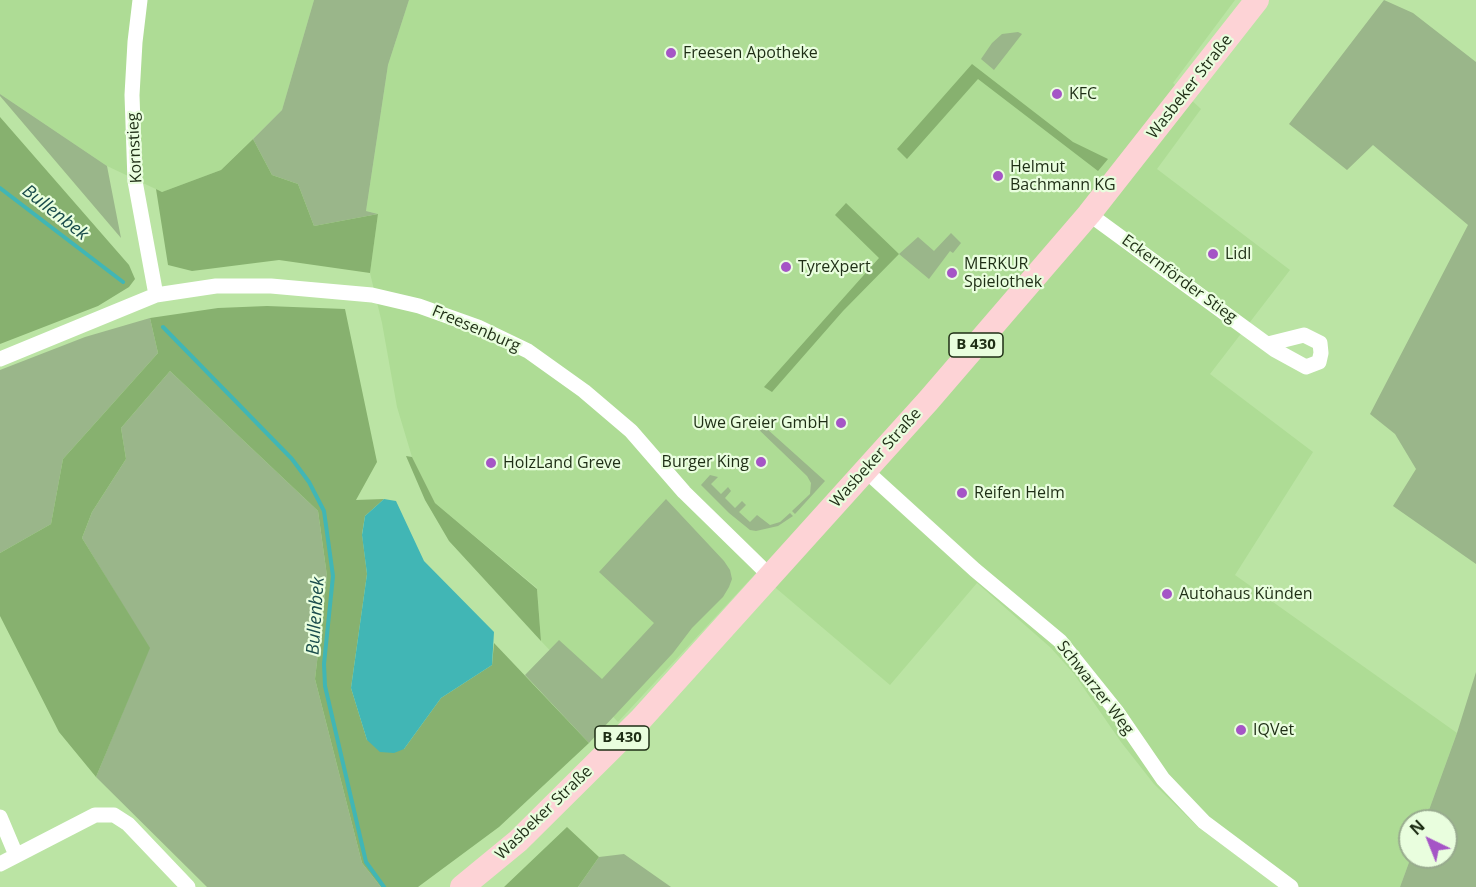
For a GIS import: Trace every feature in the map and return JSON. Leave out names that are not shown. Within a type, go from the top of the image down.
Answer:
[{"type":"main road","name":"Wasbeker Straße","points":[[462,887],[518,841],[641,719],[943,383],[1089,214],[1257,0]]},
{"type":"street","name":"Kornstieg","points":[[140,0],[132,95],[135,181],[156,295]]},
{"type":"street","name":"Eckernförder Stieg","points":[[1089,214],[1268,344]]},
{"type":"street","name":"Freesenburg","points":[[0,359],[156,295],[216,286],[271,286],[372,295],[419,306],[478,327],[528,351],[584,391],[631,431],[684,492],[770,576]]},
{"type":"street","name":"Schwarzer Weg","points":[[865,470],[975,570],[1060,641],[1117,712],[1163,779],[1204,822],[1291,887]]},
{"type":"street","points":[[0,864],[95,815],[114,815],[128,824],[188,887]]},
{"type":"street","points":[[0,817],[16,855]]},
{"type":"shaded area","points":[[0,0],[314,0],[282,110],[221,170],[162,192],[107,166],[0,94]]},
{"type":"shaded area","points":[[314,0],[409,0],[388,65],[366,211],[378,214],[314,226],[298,184],[272,175],[253,139],[282,110]]},
{"type":"shaded area","points":[[409,0],[1235,0],[1173,83],[1201,109],[1157,169],[1290,270],[1210,374],[1313,452],[1235,575],[1457,733],[1429,809],[1398,809],[1398,869],[1407,869],[1400,887],[1280,887],[1199,828],[1154,784],[1121,742],[1074,674],[1051,648],[977,583],[890,685],[757,572],[618,722],[541,641],[537,588],[435,503],[412,457],[397,407],[382,323],[370,273],[378,214],[366,211],[388,65]]},
{"type":"shaded area","points":[[1384,0],[1413,13],[1476,62],[1476,564],[1393,506],[1416,469],[1395,434],[1370,414],[1468,225],[1373,145],[1347,170],[1289,124]]},
{"type":"shaded area","points":[[1018,32],[1022,34],[994,70],[981,59],[992,43],[1002,34]]},
{"type":"shaded area","points":[[972,64],[1073,142],[1108,159],[1098,171],[978,79],[907,159],[897,149]]},
{"type":"shaded area","points":[[0,94],[107,166],[121,238],[0,96]]},
{"type":"shaded area","points":[[0,117],[129,265],[135,279],[129,287],[98,306],[0,344]]},
{"type":"shaded area","points":[[253,139],[272,175],[298,184],[314,226],[378,214],[370,273],[279,260],[192,271],[168,265],[156,189],[162,192],[221,170]]},
{"type":"shaded area","points":[[846,203],[899,254],[843,311],[772,392],[764,387],[879,258],[835,215]]},
{"type":"shaded area","points":[[951,233],[961,243],[953,253],[950,251],[929,279],[899,254],[918,237],[934,251]]},
{"type":"shaded area","points":[[267,306],[345,309],[377,462],[356,500],[384,499],[365,516],[362,534],[367,574],[351,688],[367,740],[404,749],[441,698],[492,665],[494,643],[589,743],[499,827],[418,887],[381,887],[362,863],[315,679],[327,576],[318,511],[170,371],[121,428],[126,459],[92,512],[82,538],[150,648],[96,777],[59,732],[0,616],[0,553],[51,524],[63,459],[158,353],[150,318],[218,308]]},
{"type":"shaded area","points":[[150,318],[158,353],[63,459],[51,524],[0,553],[0,370],[85,337]]},
{"type":"shaded area","points":[[170,371],[318,511],[327,576],[315,679],[362,863],[381,887],[207,887],[96,777],[149,648],[82,538],[92,512],[126,459],[121,428]]},
{"type":"shaded area","points":[[757,420],[825,481],[795,514],[792,511],[810,494],[811,483],[807,476],[754,425]]},
{"type":"shaded area","points":[[406,456],[412,457],[435,503],[537,589],[541,641],[449,541],[425,500]]},
{"type":"shaded area","points":[[710,475],[718,477],[711,484],[721,494],[728,487],[731,491],[725,498],[735,508],[742,501],[746,505],[739,512],[750,522],[757,515],[770,525],[780,522],[790,513],[793,516],[778,526],[756,531],[750,530],[701,485]]},
{"type":"shaded area","points":[[666,499],[724,561],[730,570],[732,579],[723,597],[692,628],[673,653],[589,743],[525,675],[559,640],[602,679],[654,623],[599,572]]},
{"type":"shaded area","points":[[1476,672],[1476,887],[1400,887],[1407,869],[1458,869],[1458,809],[1429,809]]},
{"type":"shaded area","points":[[567,827],[599,857],[578,887],[504,887]]},
{"type":"shaded area","points":[[624,854],[671,887],[578,887],[599,857]]},
{"type":"water","points":[[384,499],[396,501],[424,561],[494,632],[492,665],[441,698],[404,749],[394,753],[380,752],[367,740],[351,688],[367,574],[362,535],[365,516]]},
{"type":"waterway","name":"Bullenbek","points":[[0,188],[123,282]]},
{"type":"waterway","name":"Bullenbek","points":[[163,327],[292,459],[309,482],[324,511],[333,576],[324,664],[325,686],[366,862],[384,887]]},
{"type":"place","name":"Freesen Apotheke","points":[[671,53]]},
{"type":"place","name":"KFC","points":[[1057,94]]},
{"type":"place","name":"Helmut Bachmann KG","points":[[998,176]]},
{"type":"place","name":"Lidl","points":[[1213,254]]},
{"type":"place","name":"TyreXpert","points":[[786,267]]},
{"type":"place","name":"MERKUR Spielothek","points":[[952,273]]},
{"type":"place","name":"Uwe Greier GmbH","points":[[841,423]]},
{"type":"place","name":"Burger King","points":[[761,462]]},
{"type":"place","name":"HolzLand Greve","points":[[491,463]]},
{"type":"place","name":"Reifen Helm","points":[[962,493]]},
{"type":"place","name":"Autohaus Künden","points":[[1167,594]]},
{"type":"place","name":"IQVet","points":[[1241,730]]}]
